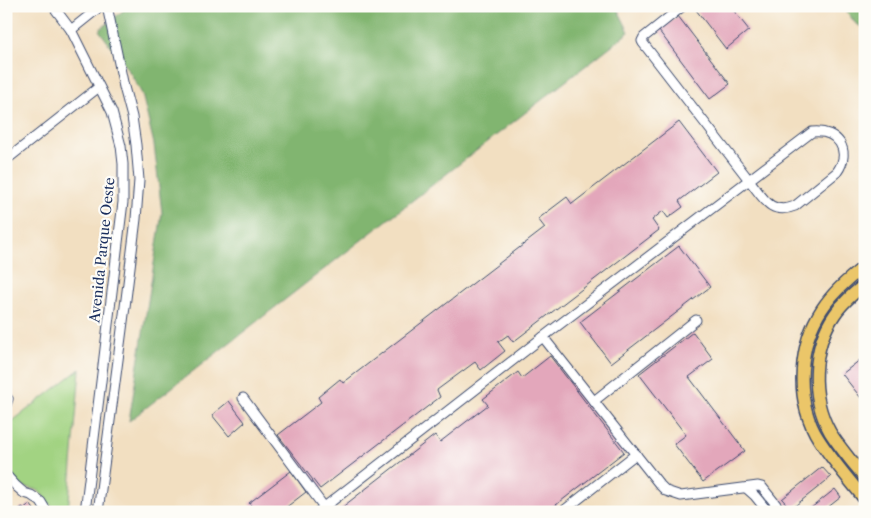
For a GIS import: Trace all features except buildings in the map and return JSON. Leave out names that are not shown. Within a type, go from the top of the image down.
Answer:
[{"type":"main road","points":[[865,266],[834,293],[822,309],[807,341],[802,372],[802,390],[805,406],[815,432],[865,500]]},
{"type":"main road","points":[[865,284],[848,298],[836,312],[824,334],[819,353],[816,379],[820,405],[830,431],[865,478]]},
{"type":"street","name":"Avenida Parque Oeste","points":[[53,6],[71,30],[112,112],[120,137],[123,164],[123,202],[84,512]]},
{"type":"street","points":[[71,30],[101,6]]},
{"type":"street","name":"Avenida Parque Oeste","points":[[98,512],[136,219],[139,180],[132,117],[107,6]]},
{"type":"street","points":[[243,398],[321,509],[544,337],[749,180],[812,132],[825,132],[838,140],[844,157],[842,166],[837,172],[796,206],[788,209],[779,209],[770,205],[749,180],[642,41],[644,37],[683,6]]},
{"type":"street","points":[[6,160],[99,87]]},
{"type":"street","points":[[594,400],[696,320]]},
{"type":"street","points":[[544,337],[666,491],[681,496],[758,486],[762,487],[782,512]]},
{"type":"street","points":[[6,397],[8,400],[6,405]]},
{"type":"street","points":[[562,512],[636,454]]},
{"type":"street","points":[[6,475],[24,493],[31,495],[41,502],[47,512]]},
{"type":"street","points":[[746,488],[768,512]]},
{"type":"green space","points":[[129,6],[616,6],[629,32],[129,421],[162,213],[154,144],[142,94],[131,74],[99,30]]},
{"type":"green space","points":[[843,6],[865,6],[865,29],[855,23]]},
{"type":"green space","points":[[80,369],[68,512],[52,512],[53,508],[38,490],[21,486],[6,470],[6,426]]}]
